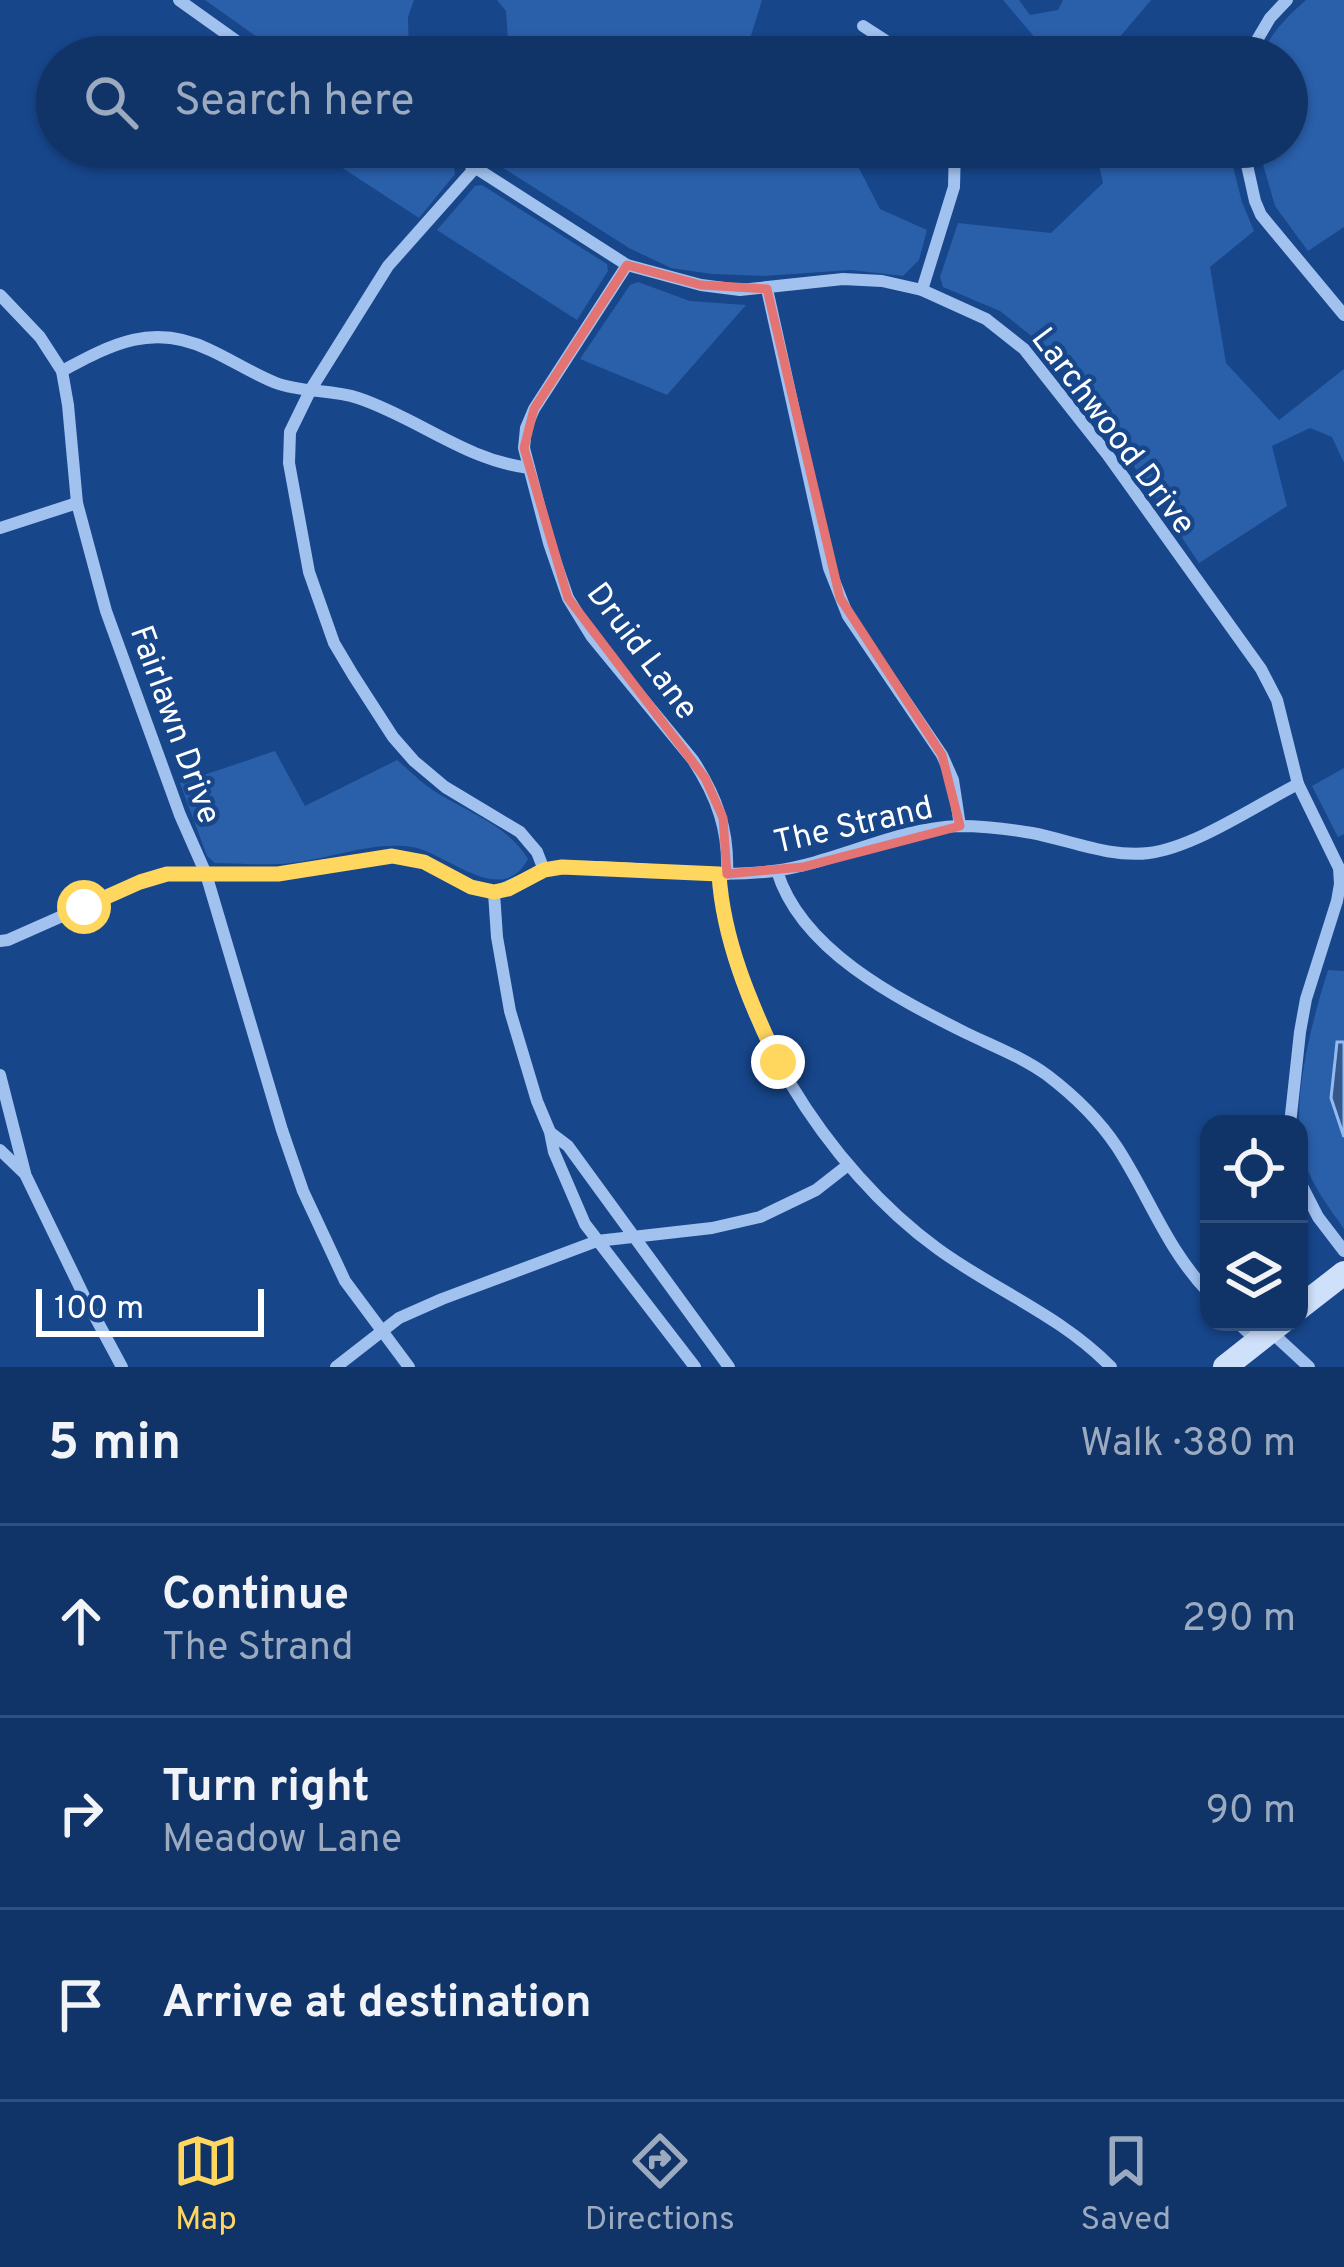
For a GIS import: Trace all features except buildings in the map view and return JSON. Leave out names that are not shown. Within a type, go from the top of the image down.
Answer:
[{"type":"main road","points":[[1308,1302],[1344,1273]]},
{"type":"main road","points":[[1225,1367],[1270,1332]]},
{"type":"street","points":[[179,0],[230,36]]},
{"type":"street","points":[[1259,36],[1287,0]]},
{"type":"street","points":[[863,26],[878,36]]},
{"type":"street","points":[[475,168],[388,266],[311,389],[290,432],[289,463],[309,572],[334,643],[402,748],[445,788],[520,832],[537,852],[544,870]]},
{"type":"street","name":"Larchwood Drive","points":[[475,168],[627,265],[700,285],[740,290],[843,279],[882,281],[922,290],[986,319],[1024,349],[1107,454],[1261,669],[1277,700],[1298,784],[1339,868],[1340,884],[1306,999],[1291,1115]]},
{"type":"street","points":[[922,290],[954,187],[954,168]]},
{"type":"street","points":[[1249,168],[1261,215],[1344,315]]},
{"type":"street","name":"Druid Lane","points":[[627,265],[526,428],[524,448],[568,598],[592,637],[693,760],[713,794],[723,818],[720,896],[731,939],[757,1016],[794,1090],[848,1166],[884,1203],[935,1247],[1055,1319],[1111,1367]]},
{"type":"street","points":[[767,289],[829,568],[848,616],[942,755],[953,779],[960,826]]},
{"type":"street","name":"Fairlawn Drive","points":[[0,296],[40,337],[62,371],[77,503],[106,611],[206,874],[303,1192],[345,1282],[409,1367]]},
{"type":"street","points":[[62,371],[122,342],[162,337],[206,347],[276,383],[355,397],[490,461],[529,468]]},
{"type":"street","points":[[0,528],[77,503]]},
{"type":"street","name":"The Strand","points":[[494,892],[544,870],[580,866],[723,874],[777,871],[905,835],[960,826],[1031,833],[1129,854],[1149,853],[1187,841],[1298,784]]},
{"type":"street","points":[[0,941],[167,874],[278,874],[392,856],[424,862],[471,887],[494,892],[511,1011],[554,1152],[585,1224],[695,1367]]},
{"type":"street","points":[[777,871],[802,920],[875,984],[1031,1066],[1078,1103],[1113,1141],[1169,1243],[1200,1282]]},
{"type":"street","points":[[0,1075],[25,1174],[122,1367]]},
{"type":"street","points":[[550,1132],[568,1146],[729,1367]]},
{"type":"street","points":[[0,1150],[25,1174]]},
{"type":"street","points":[[336,1367],[414,1310],[597,1241],[712,1228],[760,1217],[816,1190],[848,1166]]},
{"type":"street","points":[[1308,1197],[1344,1251]]},
{"type":"street","points":[[1270,1332],[1309,1367]]},
{"type":"highlighted area","points":[[627,265],[701,285],[767,289],[840,598],[942,755],[960,826],[803,867],[727,874],[723,818],[705,778],[568,598],[524,448],[534,409]]},
{"type":"shaded area","points":[[205,0],[414,0],[408,36],[256,36]]},
{"type":"shaded area","points":[[497,0],[762,0],[751,36],[508,36],[506,11]]},
{"type":"shaded area","points":[[1003,0],[1019,0],[1030,15],[1058,10],[1063,0],[1151,0],[1121,36],[1033,36]]},
{"type":"shaded area","points":[[1306,0],[1344,0],[1344,227],[1308,251],[1275,206],[1264,168],[1308,168],[1308,36],[1272,36]]},
{"type":"shaded area","points":[[343,168],[454,168],[455,174],[419,218]]},
{"type":"shaded area","points":[[503,168],[859,168],[880,209],[927,230],[919,260],[903,276],[851,270],[712,274],[671,268],[629,248]]},
{"type":"shaded area","points":[[1100,168],[1233,168],[1254,231],[1210,267],[1226,363],[1279,420],[1344,369],[1344,463],[1332,437],[1310,428],[1272,446],[1287,506],[1199,563],[1125,453],[1039,342],[1000,311],[943,287],[940,277],[958,223],[1051,233],[1103,183]]},
{"type":"shaded area","points":[[482,185],[607,264],[608,271],[577,320],[437,230],[475,186]]},
{"type":"shaded area","points":[[638,282],[690,301],[746,305],[667,395],[580,359],[630,285]]},
{"type":"shaded area","points":[[275,751],[305,806],[397,760],[427,786],[508,835],[528,859],[517,873],[504,879],[489,879],[426,851],[397,846],[291,863],[215,863],[207,856],[180,783]]},
{"type":"shaded area","points":[[1344,768],[1344,834],[1338,837],[1312,786]]},
{"type":"shaded area","points":[[1328,970],[1344,971],[1344,1042],[1337,1042],[1333,1060],[1344,1137],[1344,1229],[1310,1175],[1308,1115],[1299,1115]]},
{"type":"shaded area","points":[[1337,1042],[1344,1042],[1344,1137],[1331,1098]]},
{"type":"route","points":[[84,907],[167,874],[278,874],[392,856],[424,862],[471,887],[494,892],[562,867],[719,874],[720,896],[742,978],[778,1062]]}]
